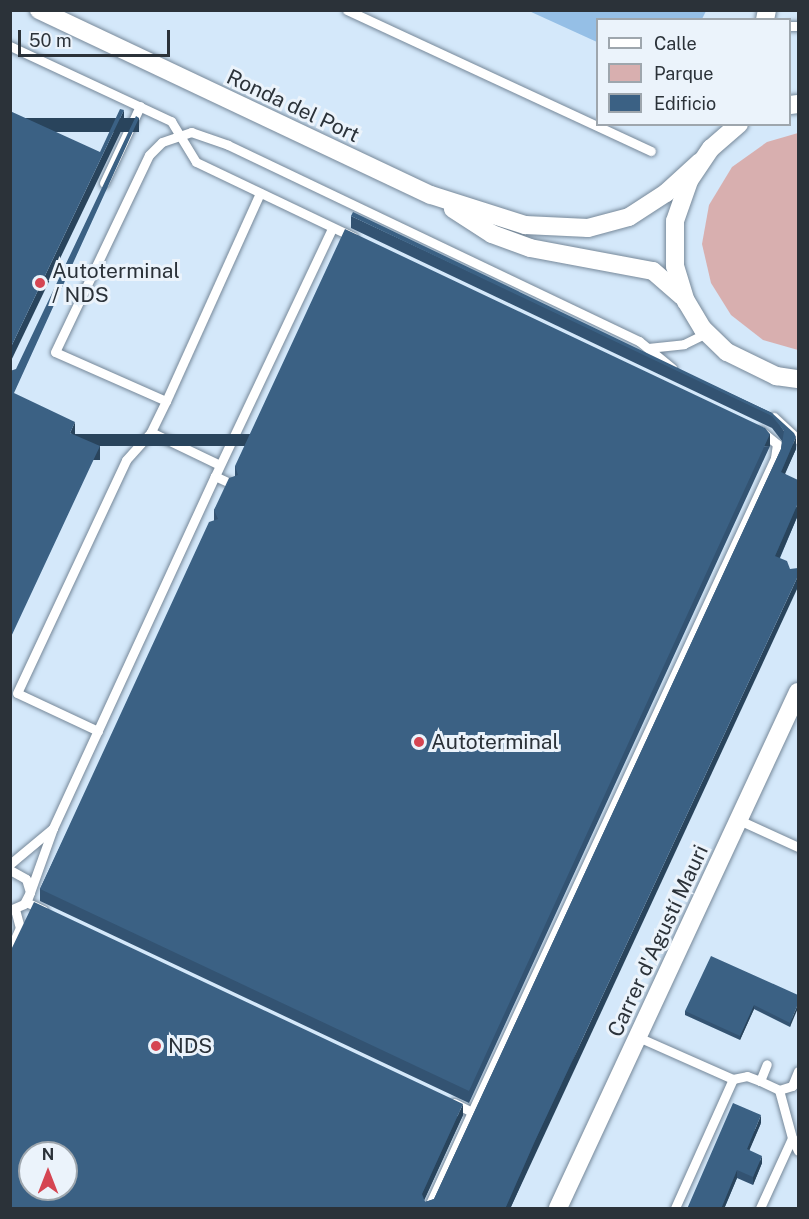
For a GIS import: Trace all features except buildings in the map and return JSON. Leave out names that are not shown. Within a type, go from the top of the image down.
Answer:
[{"type":"street","name":"Ronda del Port","points":[[39,10],[431,195]]},
{"type":"street","points":[[431,195],[525,225],[588,228],[608,224],[645,208],[700,162],[724,132]]},
{"type":"street","points":[[686,301],[675,266],[675,221],[700,162]]},
{"type":"street","points":[[431,195],[512,242],[550,253],[654,271],[674,285],[707,333],[748,366],[776,376],[798,379]]},
{"type":"street","points":[[776,376],[798,394]]},
{"type":"street","name":"Carrer d'Agustí Mauri","points":[[558,1209],[798,692]]},
{"type":"lane","points":[[347,10],[596,125]]},
{"type":"lane","points":[[10,46],[171,121],[196,162],[359,240]]},
{"type":"lane","points":[[100,192],[140,106]]},
{"type":"lane","points":[[597,126],[651,151]]},
{"type":"lane","points":[[166,401],[55,352],[148,155],[162,142],[190,132],[218,141],[648,348],[686,376]]},
{"type":"lane","points":[[98,731],[17,693],[126,460],[151,432],[260,193]]},
{"type":"lane","points":[[10,950],[20,928],[13,910],[27,900],[53,828],[199,522],[215,476],[332,228]]},
{"type":"lane","points":[[648,348],[684,344],[707,333]]},
{"type":"lane","points":[[766,414],[786,424],[798,440]]},
{"type":"lane","points":[[428,1209],[775,458],[774,439],[747,424]]},
{"type":"lane","points":[[151,432],[220,465]]},
{"type":"lane","points":[[215,476],[232,484]]},
{"type":"lane","points":[[739,820],[798,847]]},
{"type":"lane","points":[[10,864],[53,828]]},
{"type":"lane","points":[[10,870],[26,879],[27,900]]},
{"type":"lane","points":[[27,900],[58,917]]},
{"type":"lane","points":[[638,1037],[733,1079],[747,1076],[779,1090],[792,1086],[798,1071]]},
{"type":"lane","points":[[760,1081],[767,1064]]},
{"type":"lane","points":[[675,1209],[733,1079]]},
{"type":"lane","points":[[779,1090],[798,1152]]},
{"type":"lane","points":[[441,1097],[472,1112]]},
{"type":"lane","points":[[760,1209],[792,1138]]},
{"type":"green space","points":[[798,133],[798,350],[763,340],[731,315],[711,283],[702,244],[709,205],[732,167],[767,142]]},
{"type":"water","points":[[529,11],[706,11],[702,18],[596,18],[596,42]]},
{"type":"place","name":"Autoterminal / NDS","points":[[40,283]]},
{"type":"place","name":"Autoterminal","points":[[419,742]]},
{"type":"place","name":"NDS","points":[[156,1046]]}]
